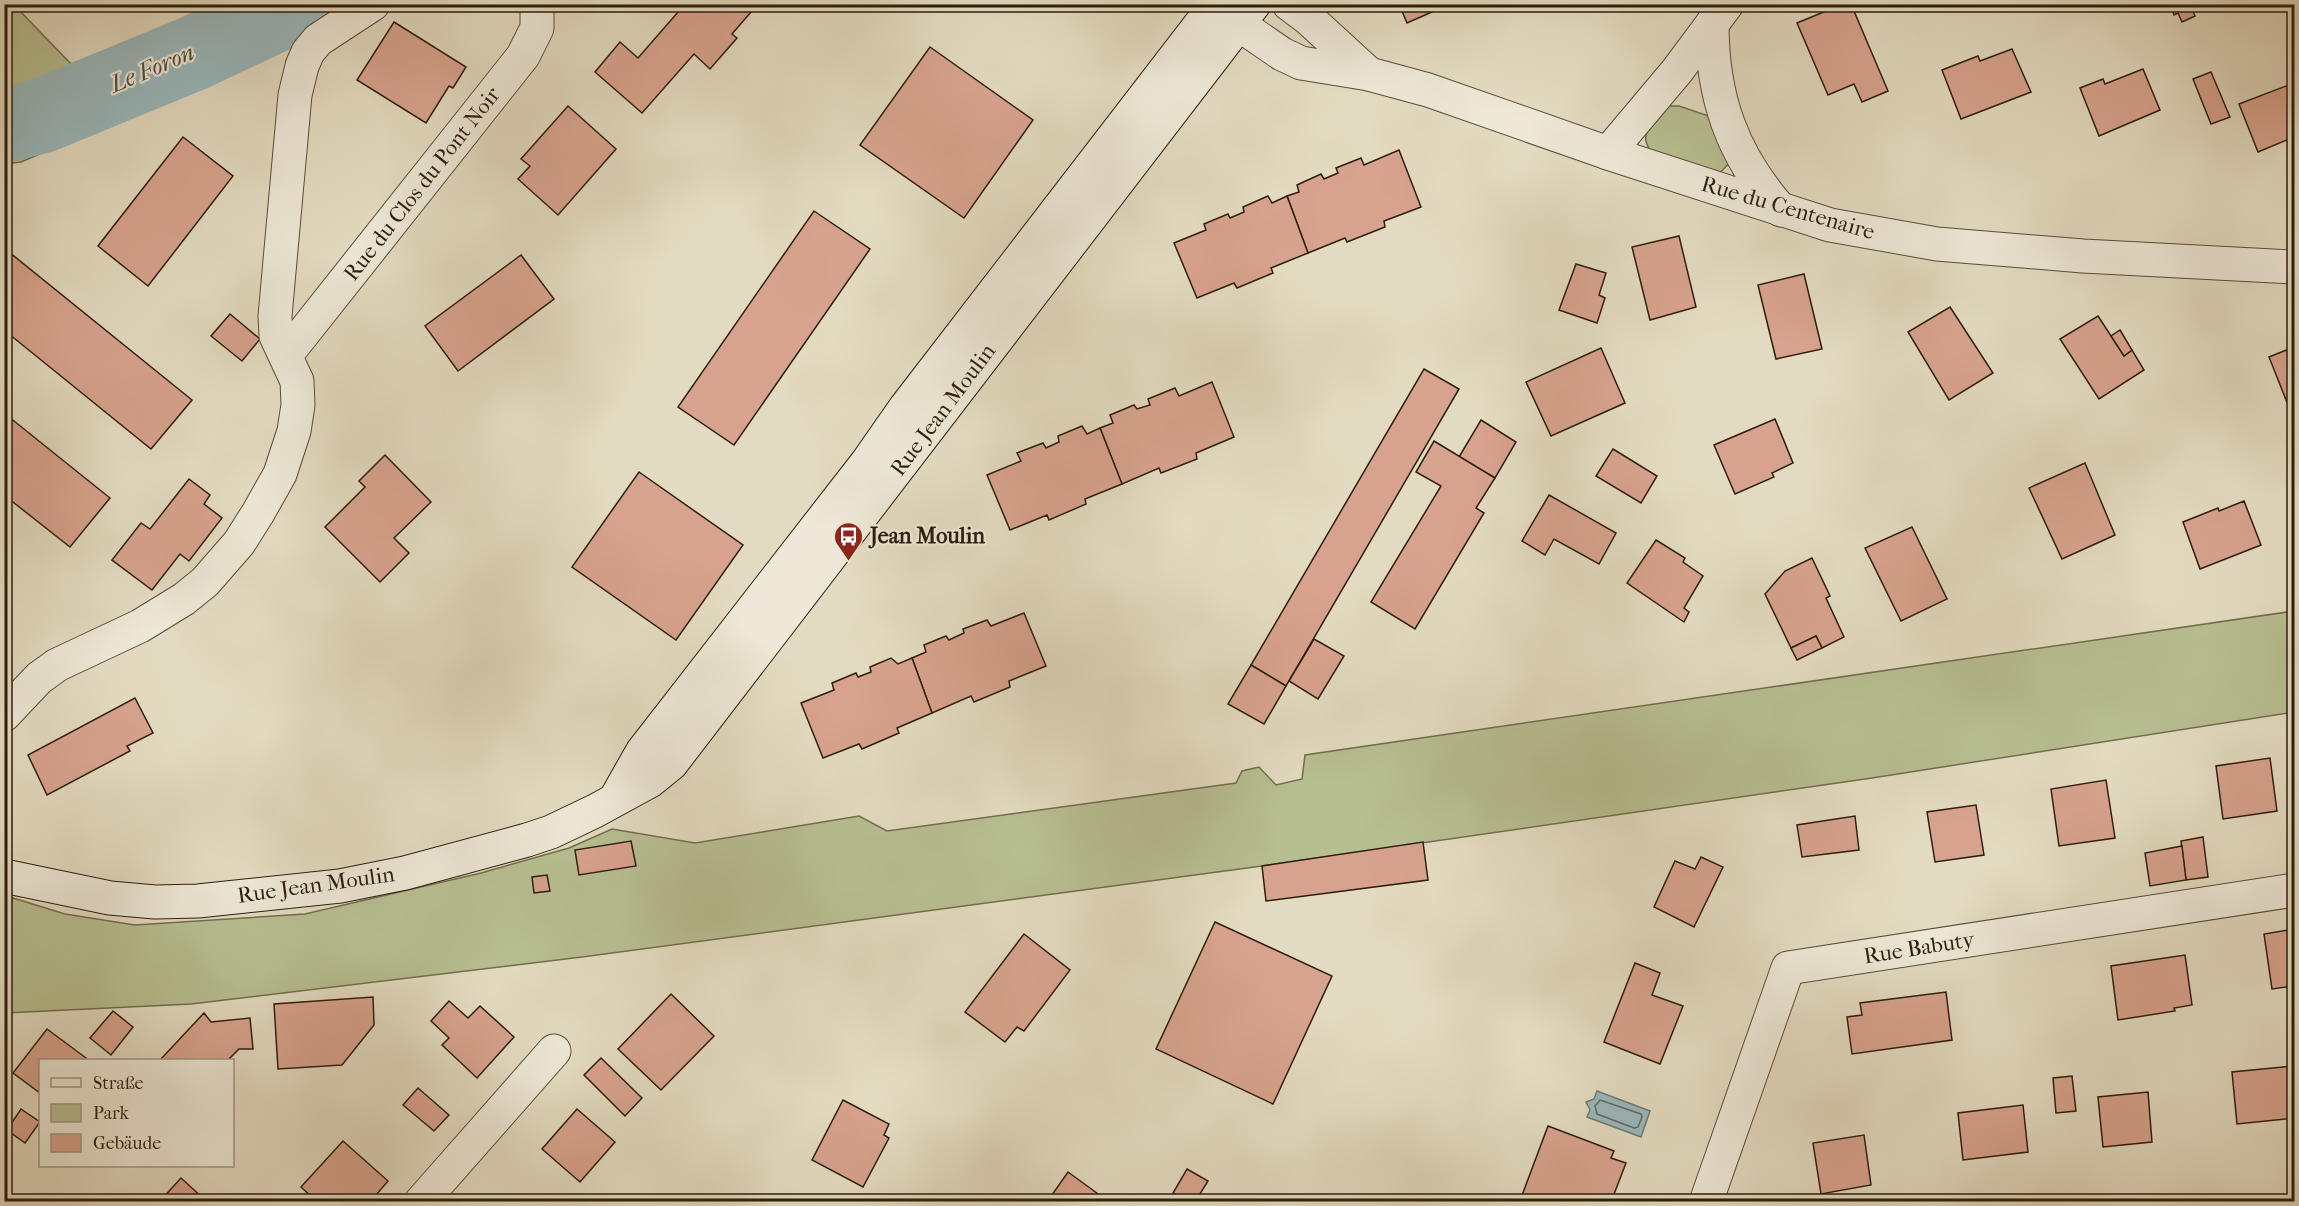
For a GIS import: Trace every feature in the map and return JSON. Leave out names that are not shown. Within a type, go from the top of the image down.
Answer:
[{"type":"street","points":[[4,715],[39,678],[57,665],[140,626],[184,599],[205,582],[239,543],[280,474],[294,431],[297,405],[297,381],[276,336],[275,316],[295,95],[308,52],[318,40],[373,4]]},
{"type":"street","name":"Rue du Clos du Pont Noir","points":[[286,355],[523,56],[537,28],[537,4]]},
{"type":"street","name":"Rue du Centenaire","points":[[1289,4],[1309,19],[1369,74]]},
{"type":"street","name":"Rue du Centenaire","points":[[1231,10],[1292,59],[1314,66],[1369,74],[1428,90],[1608,153],[1781,210],[1852,230],[1928,243],[2083,256],[2295,267]]},
{"type":"street","name":"Rue Jean Moulin","points":[[4,876],[110,898],[155,902],[198,901],[310,890],[405,873],[527,840],[574,821],[650,781],[671,764],[1231,10]]},
{"type":"street","points":[[1608,153],[1677,71],[1720,14]]},
{"type":"street","points":[[1720,14],[1713,65],[1727,124],[1755,178],[1781,210]]},
{"type":"street","name":"Rue Babuty","points":[[1706,1202],[1788,968],[2295,890]]},
{"type":"street","points":[[421,1202],[554,1051]]},
{"type":"green space","points":[[5,4],[14,5],[71,64],[76,81],[5,100]]},
{"type":"green space","points":[[324,5],[343,5],[288,31],[286,49],[21,162],[5,166],[4,139],[44,134]]},
{"type":"green space","points":[[1668,106],[1679,106],[1712,117],[1734,158],[1718,175],[1652,152],[1647,145],[1646,133]]},
{"type":"green space","points":[[2294,611],[2294,712],[1872,778],[1262,866],[582,957],[191,1004],[5,1013],[5,912],[13,898],[65,914],[135,925],[305,914],[481,873],[569,848],[612,829],[695,843],[859,816],[887,831],[1236,783],[1242,771],[1259,767],[1276,785],[1302,779],[1305,755]]},
{"type":"water","points":[[1597,1091],[1650,1111],[1641,1137],[1587,1117],[1590,1110],[1586,1102],[1594,1099]]},
{"type":"building","points":[[685,4],[742,4],[751,12],[732,34],[737,38],[710,69],[694,54],[642,113],[595,72],[620,42],[638,58]]},
{"type":"building","points":[[1399,4],[1450,4],[1407,23]]},
{"type":"building","points":[[1843,4],[1851,4],[1888,91],[1862,102],[1854,84],[1828,95],[1797,23]]},
{"type":"building","points":[[2170,4],[2190,4],[2195,16],[2182,22],[2178,13],[2174,15]]},
{"type":"building","points":[[394,22],[466,67],[453,88],[449,86],[426,123],[357,80]]},
{"type":"building","points":[[930,47],[1033,120],[964,218],[860,145]]},
{"type":"building","points":[[2012,49],[2031,92],[1961,119],[1942,70],[1978,56],[1980,61]]},
{"type":"building","points":[[2143,69],[2160,110],[2099,136],[2080,88],[2103,79],[2105,84]]},
{"type":"building","points":[[2211,72],[2230,117],[2211,124],[2193,79]]},
{"type":"building","points":[[2294,83],[2294,137],[2258,152],[2239,104]]},
{"type":"building","points":[[568,106],[616,149],[558,215],[518,179],[530,166],[521,159]]},
{"type":"building","points":[[183,137],[233,176],[148,286],[98,246]]},
{"type":"building","points":[[1399,150],[1421,207],[1384,221],[1385,227],[1347,242],[1345,238],[1308,253],[1287,196],[1299,192],[1297,185],[1321,174],[1324,179],[1338,173],[1336,168],[1361,158],[1364,165]]},
{"type":"building","points":[[1268,196],[1272,203],[1287,196],[1308,253],[1271,268],[1273,273],[1237,288],[1234,283],[1197,298],[1174,243],[1206,230],[1204,224],[1228,214],[1230,218],[1244,212],[1243,207]]},
{"type":"building","points":[[814,211],[870,249],[734,445],[678,407]]},
{"type":"building","points":[[1679,236],[1696,307],[1650,320],[1632,247]]},
{"type":"building","points":[[4,248],[192,400],[151,449],[4,330]]},
{"type":"building","points":[[521,255],[554,299],[458,371],[425,326]]},
{"type":"building","points":[[1576,264],[1606,273],[1599,295],[1605,298],[1597,323],[1559,310]]},
{"type":"building","points":[[1804,274],[1822,349],[1776,359],[1758,285]]},
{"type":"building","points":[[1950,307],[1993,373],[1949,400],[1908,332]]},
{"type":"building","points":[[230,314],[260,339],[242,361],[211,336]]},
{"type":"building","points":[[2098,316],[2124,356],[2132,350],[2144,370],[2099,399],[2060,339]]},
{"type":"building","points":[[2120,330],[2132,350],[2124,356],[2111,336]]},
{"type":"building","points":[[2294,347],[2294,420],[2269,357]]},
{"type":"building","points":[[1601,348],[1625,403],[1551,436],[1526,382]]},
{"type":"building","points":[[1424,369],[1459,389],[1286,686],[1251,665]]},
{"type":"building","points":[[1212,382],[1234,437],[1196,453],[1197,459],[1161,473],[1159,468],[1122,484],[1100,428],[1113,423],[1110,415],[1134,405],[1137,409],[1150,405],[1148,399],[1175,388],[1179,396]]},
{"type":"building","points":[[4,413],[110,498],[70,547],[4,495]]},
{"type":"building","points":[[1775,419],[1793,463],[1772,473],[1774,477],[1735,494],[1714,445]]},
{"type":"building","points":[[1481,420],[1516,442],[1495,478],[1459,457]]},
{"type":"building","points":[[1082,426],[1087,434],[1100,428],[1122,484],[1085,499],[1086,504],[1049,520],[1047,515],[1010,530],[987,475],[1021,461],[1017,453],[1043,443],[1046,448],[1059,442],[1058,436]]},
{"type":"building","points":[[1434,441],[1495,478],[1476,508],[1484,513],[1415,629],[1371,602],[1441,486],[1416,472]]},
{"type":"building","points":[[1613,449],[1657,476],[1641,503],[1596,476]]},
{"type":"building","points":[[385,455],[431,502],[394,538],[409,553],[380,582],[325,527],[365,487],[359,481]]},
{"type":"building","points":[[2085,463],[2115,535],[2062,559],[2029,488]]},
{"type":"building","points":[[639,472],[743,545],[676,640],[572,567]]},
{"type":"building","points":[[189,479],[210,495],[204,504],[222,518],[189,561],[180,554],[152,590],[112,560],[141,523],[150,529]]},
{"type":"building","points":[[1549,495],[1616,533],[1599,564],[1554,539],[1545,555],[1522,541]]},
{"type":"building","points":[[2244,501],[2261,545],[2200,569],[2183,522],[2218,508],[2219,511]]},
{"type":"building","points":[[1912,527],[1947,599],[1901,621],[1865,548]]},
{"type":"building","points":[[1656,540],[1685,558],[1683,562],[1703,576],[1684,608],[1689,612],[1684,622],[1627,583]]},
{"type":"building","points":[[1812,558],[1830,596],[1826,598],[1844,637],[1822,648],[1816,636],[1791,648],[1765,594],[1785,571]]},
{"type":"building","points":[[1024,613],[1046,666],[1009,681],[1010,687],[974,702],[971,696],[932,713],[912,658],[926,652],[924,645],[946,636],[949,640],[964,633],[963,629],[987,620],[991,626]]},
{"type":"building","points":[[1816,636],[1822,648],[1797,660],[1791,648]]},
{"type":"building","points":[[1314,639],[1344,656],[1318,699],[1289,681]]},
{"type":"building","points":[[891,658],[898,664],[912,658],[932,713],[897,728],[899,733],[862,749],[859,744],[823,758],[801,703],[834,690],[832,683],[856,673],[858,677],[871,672],[870,667]]},
{"type":"building","points":[[1251,665],[1286,686],[1264,724],[1228,704]]},
{"type":"building","points":[[135,698],[153,733],[127,746],[130,751],[47,795],[28,755]]},
{"type":"building","points":[[2270,758],[2277,811],[2223,819],[2216,766]]},
{"type":"building","points":[[2106,780],[2115,838],[2059,846],[2051,789]]},
{"type":"building","points":[[1976,805],[1984,855],[1935,862],[1927,812]]},
{"type":"building","points":[[1855,816],[1859,850],[1802,857],[1797,825]]},
{"type":"building","points":[[2203,837],[2208,877],[2186,880],[2181,841]]},
{"type":"building","points":[[631,841],[636,866],[579,875],[575,850]]},
{"type":"building","points":[[1423,842],[1428,880],[1266,901],[1262,866]]},
{"type":"building","points":[[2182,846],[2186,880],[2150,886],[2145,853]]},
{"type":"building","points":[[1701,857],[1723,867],[1694,927],[1654,907],[1675,861],[1695,869]]},
{"type":"building","points":[[547,875],[550,891],[534,893],[532,877]]},
{"type":"building","points":[[1215,922],[1332,976],[1273,1104],[1156,1049]]},
{"type":"building","points":[[2294,929],[2294,986],[2272,989],[2264,934]]},
{"type":"building","points":[[1024,934],[1070,970],[1024,1031],[1017,1027],[1005,1042],[965,1012]]},
{"type":"building","points":[[2185,955],[2192,1005],[2174,1008],[2175,1011],[2118,1020],[2111,966]]},
{"type":"building","points":[[1635,963],[1660,973],[1652,995],[1683,1006],[1660,1064],[1604,1042]]},
{"type":"building","points":[[1946,992],[1952,1040],[1852,1054],[1847,1017],[1862,1015],[1860,1003]]},
{"type":"building","points":[[671,994],[714,1036],[661,1090],[618,1049]]},
{"type":"building","points":[[373,997],[374,1025],[342,1065],[278,1069],[274,1004]]},
{"type":"building","points":[[449,1001],[468,1018],[480,1006],[514,1037],[477,1078],[442,1045],[449,1038],[431,1021]]},
{"type":"building","points":[[113,1011],[133,1027],[111,1055],[90,1038]]},
{"type":"building","points":[[204,1013],[211,1022],[250,1018],[253,1049],[239,1049],[229,1059],[161,1059]]},
{"type":"building","points":[[47,1029],[86,1058],[39,1059],[39,1092],[13,1073]]},
{"type":"building","points":[[601,1058],[642,1098],[625,1116],[584,1075]]},
{"type":"building","points":[[2293,1066],[2294,1118],[2237,1124],[2232,1072]]},
{"type":"building","points":[[2072,1076],[2076,1111],[2056,1113],[2053,1078]]},
{"type":"building","points":[[418,1088],[449,1115],[434,1131],[403,1105]]},
{"type":"building","points":[[2148,1092],[2152,1142],[2103,1147],[2098,1097]]},
{"type":"building","points":[[843,1100],[889,1124],[884,1135],[889,1138],[863,1187],[812,1160]]},
{"type":"building","points":[[2023,1105],[2028,1152],[1963,1160],[1958,1113]]},
{"type":"building","points":[[21,1109],[39,1121],[25,1143],[7,1130]]},
{"type":"building","points":[[577,1109],[615,1142],[580,1182],[542,1149]]},
{"type":"building","points":[[1548,1126],[1614,1151],[1611,1158],[1626,1163],[1611,1202],[1530,1202],[1521,1198]]},
{"type":"building","points":[[1864,1135],[1871,1185],[1821,1194],[1813,1143]]},
{"type":"building","points":[[343,1141],[388,1181],[370,1202],[317,1202],[301,1187]]},
{"type":"building","points":[[1187,1169],[1208,1181],[1195,1202],[1187,1202],[1173,1193]]},
{"type":"building","points":[[1068,1172],[1109,1202],[1047,1202]]},
{"type":"building","points":[[181,1178],[204,1199],[202,1202],[160,1201]]},
{"type":"waterway","name":"Le Foron","points":[[4,125],[41,116],[194,53],[298,4]]},
{"type":"place","name":"Jean Moulin","points":[[849,562]]}]
